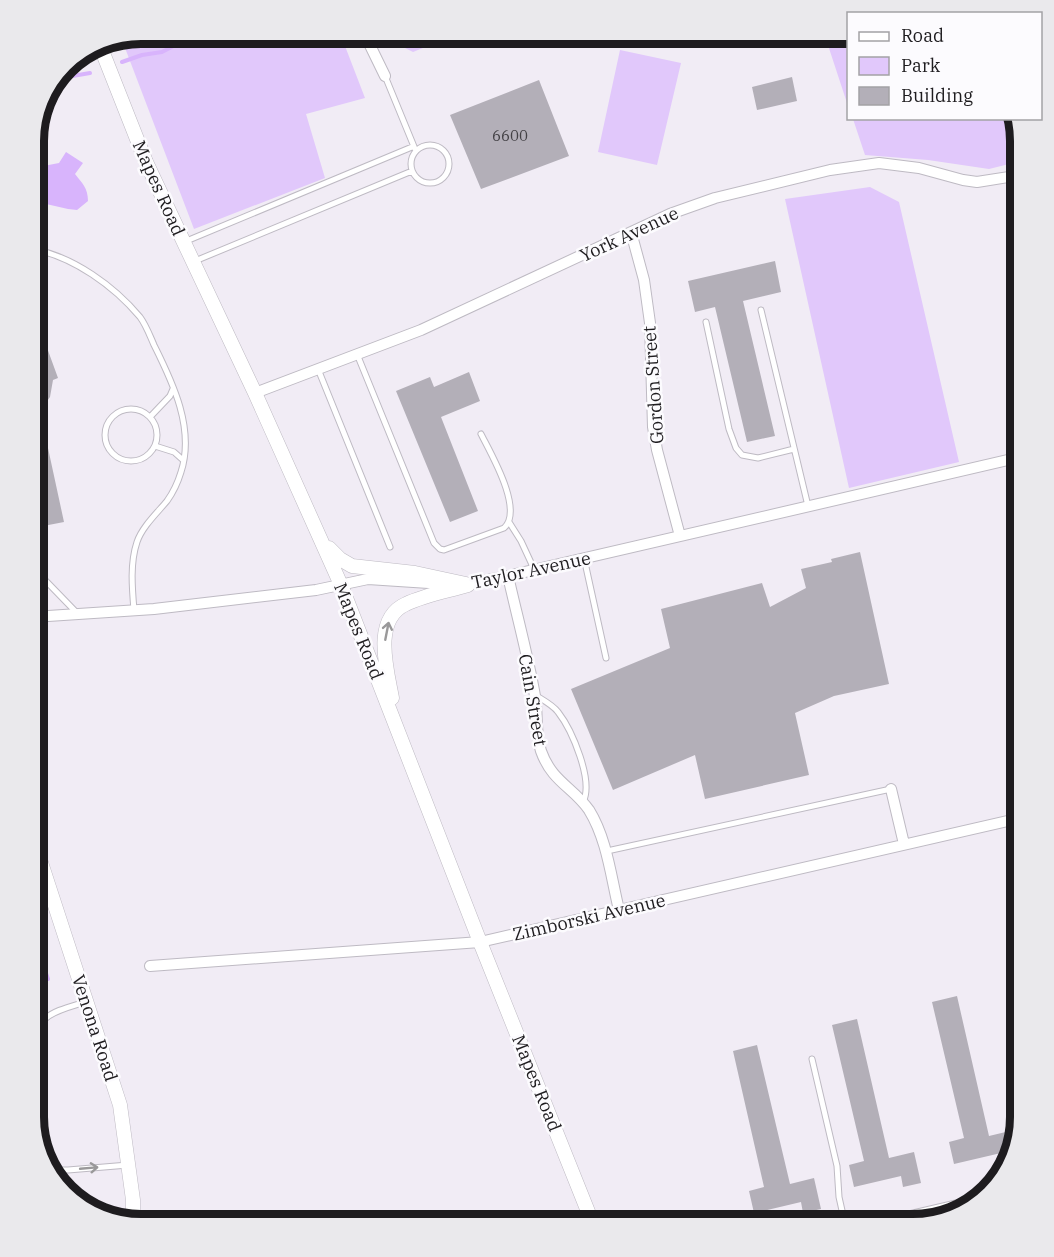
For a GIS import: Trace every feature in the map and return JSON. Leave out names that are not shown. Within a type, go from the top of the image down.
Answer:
[{"type":"street","points":[[369,44],[385,76]]},
{"type":"street","name":"Mapes Road","points":[[102,52],[146,162],[255,393],[341,585],[589,1214]]},
{"type":"street","name":"York Avenue","points":[[255,393],[421,330],[670,214],[715,198],[772,183],[879,163],[900,165],[977,182],[1010,177]]},
{"type":"street","name":"Gordon Street","points":[[631,232],[644,280],[650,323],[653,427],[680,536]]},
{"type":"street","name":"Taylor Avenue","points":[[44,616],[134,610],[379,579],[468,585],[1010,460]]},
{"type":"street","points":[[320,539],[340,560],[352,566],[415,573],[468,585]]},
{"type":"street","name":"Cain Street","points":[[508,576],[535,695],[537,733],[546,762],[556,778],[583,803],[595,821],[605,851],[619,910]]},
{"type":"street","points":[[398,730],[385,652],[387,623],[396,610],[405,604],[468,585]]},
{"type":"street","points":[[891,789],[904,844]]},
{"type":"street","name":"Zimborski Avenue","points":[[150,966],[480,942],[1010,820]]},
{"type":"street","name":"Venona Road","points":[[44,872],[120,1105],[133,1213]]},
{"type":"street","points":[[922,1213],[946,1208]]},
{"type":"lane","points":[[184,242],[414,149],[427,145],[441,148],[450,160],[447,175],[434,183],[426,183],[419,180],[412,171],[411,160],[414,149],[385,76]]},
{"type":"lane","points":[[193,262],[412,171]]},
{"type":"lane","points":[[44,253],[66,260],[95,276],[122,297],[142,319],[173,388],[184,427],[181,472],[169,498],[137,540],[132,565],[134,610]]},
{"type":"lane","points":[[761,310],[808,506]]},
{"type":"lane","points":[[706,322],[729,429],[736,448],[742,455],[758,458],[794,449]]},
{"type":"lane","points":[[357,354],[437,548],[444,550],[504,528],[509,522],[510,501],[481,434]]},
{"type":"lane","points":[[318,369],[390,547]]},
{"type":"lane","points":[[150,417],[170,396],[173,388]]},
{"type":"lane","points":[[133,408],[141,410],[150,417],[157,429],[155,447],[142,459],[133,461],[116,456],[106,442],[107,426],[117,413],[133,408]]},
{"type":"lane","points":[[155,447],[174,452],[183,460]]},
{"type":"lane","points":[[509,522],[522,541],[534,569]]},
{"type":"lane","points":[[584,558],[606,658]]},
{"type":"lane","points":[[44,579],[78,614]]},
{"type":"lane","points":[[535,695],[558,711],[567,727],[586,776],[587,794],[583,803]]},
{"type":"lane","points":[[605,851],[891,789]]},
{"type":"lane","points":[[44,1021],[54,1013],[86,1001]]},
{"type":"lane","points":[[812,1059],[837,1166],[838,1197],[842,1214]]},
{"type":"lane","points":[[59,1169],[128,1165]]},
{"type":"green space","points":[[344,44],[365,98],[306,114],[325,178],[194,229],[124,45]]},
{"type":"green space","points":[[402,44],[433,44],[413,52],[401,46]]},
{"type":"green space","points":[[828,44],[847,44],[847,103]]},
{"type":"green space","points":[[620,50],[681,63],[657,165],[598,152]]},
{"type":"green space","points":[[853,120],[1008,120],[1010,128],[1010,164],[989,169],[928,160],[865,155]]},
{"type":"green space","points":[[870,187],[899,202],[959,462],[849,488],[785,199]]},
{"type":"shaded area","points":[[66,152],[83,163],[75,174],[86,189],[88,201],[77,210],[44,204],[44,166],[59,163]]},
{"type":"building","points":[[792,77],[797,101],[757,110],[752,87]]},
{"type":"building","points":[[539,80],[569,156],[481,189],[450,115]]},
{"type":"building","points":[[775,261],[781,292],[743,301],[775,436],[747,442],[715,307],[695,312],[688,281]]},
{"type":"building","points":[[44,340],[58,378],[53,380],[50,397],[44,405]]},
{"type":"building","points":[[469,372],[480,401],[441,417],[478,511],[450,522],[396,391],[430,377],[434,387]]},
{"type":"building","points":[[44,430],[64,522],[44,526]]},
{"type":"building","points":[[860,552],[889,684],[834,696],[795,713],[809,775],[705,799],[695,755],[613,790],[571,689],[670,648],[661,609],[762,583],[770,607],[806,588],[801,569],[832,562],[831,559]]},
{"type":"building","points":[[957,996],[989,1136],[1009,1131],[1002,1158],[1001,1153],[954,1164],[949,1142],[964,1138],[932,1002]]},
{"type":"building","points":[[857,1019],[889,1158],[914,1152],[921,1183],[903,1187],[901,1176],[854,1187],[849,1165],[864,1161],[832,1025]]},
{"type":"building","points":[[757,1045],[790,1184],[814,1178],[821,1209],[803,1213],[801,1202],[754,1213],[749,1191],[764,1187],[733,1051]]},
{"type":"waterway","points":[[122,62],[142,55],[162,52],[177,44]]},
{"type":"waterway","points":[[67,77],[90,73]]},
{"type":"waterway","points":[[44,968],[48,979]]}]
